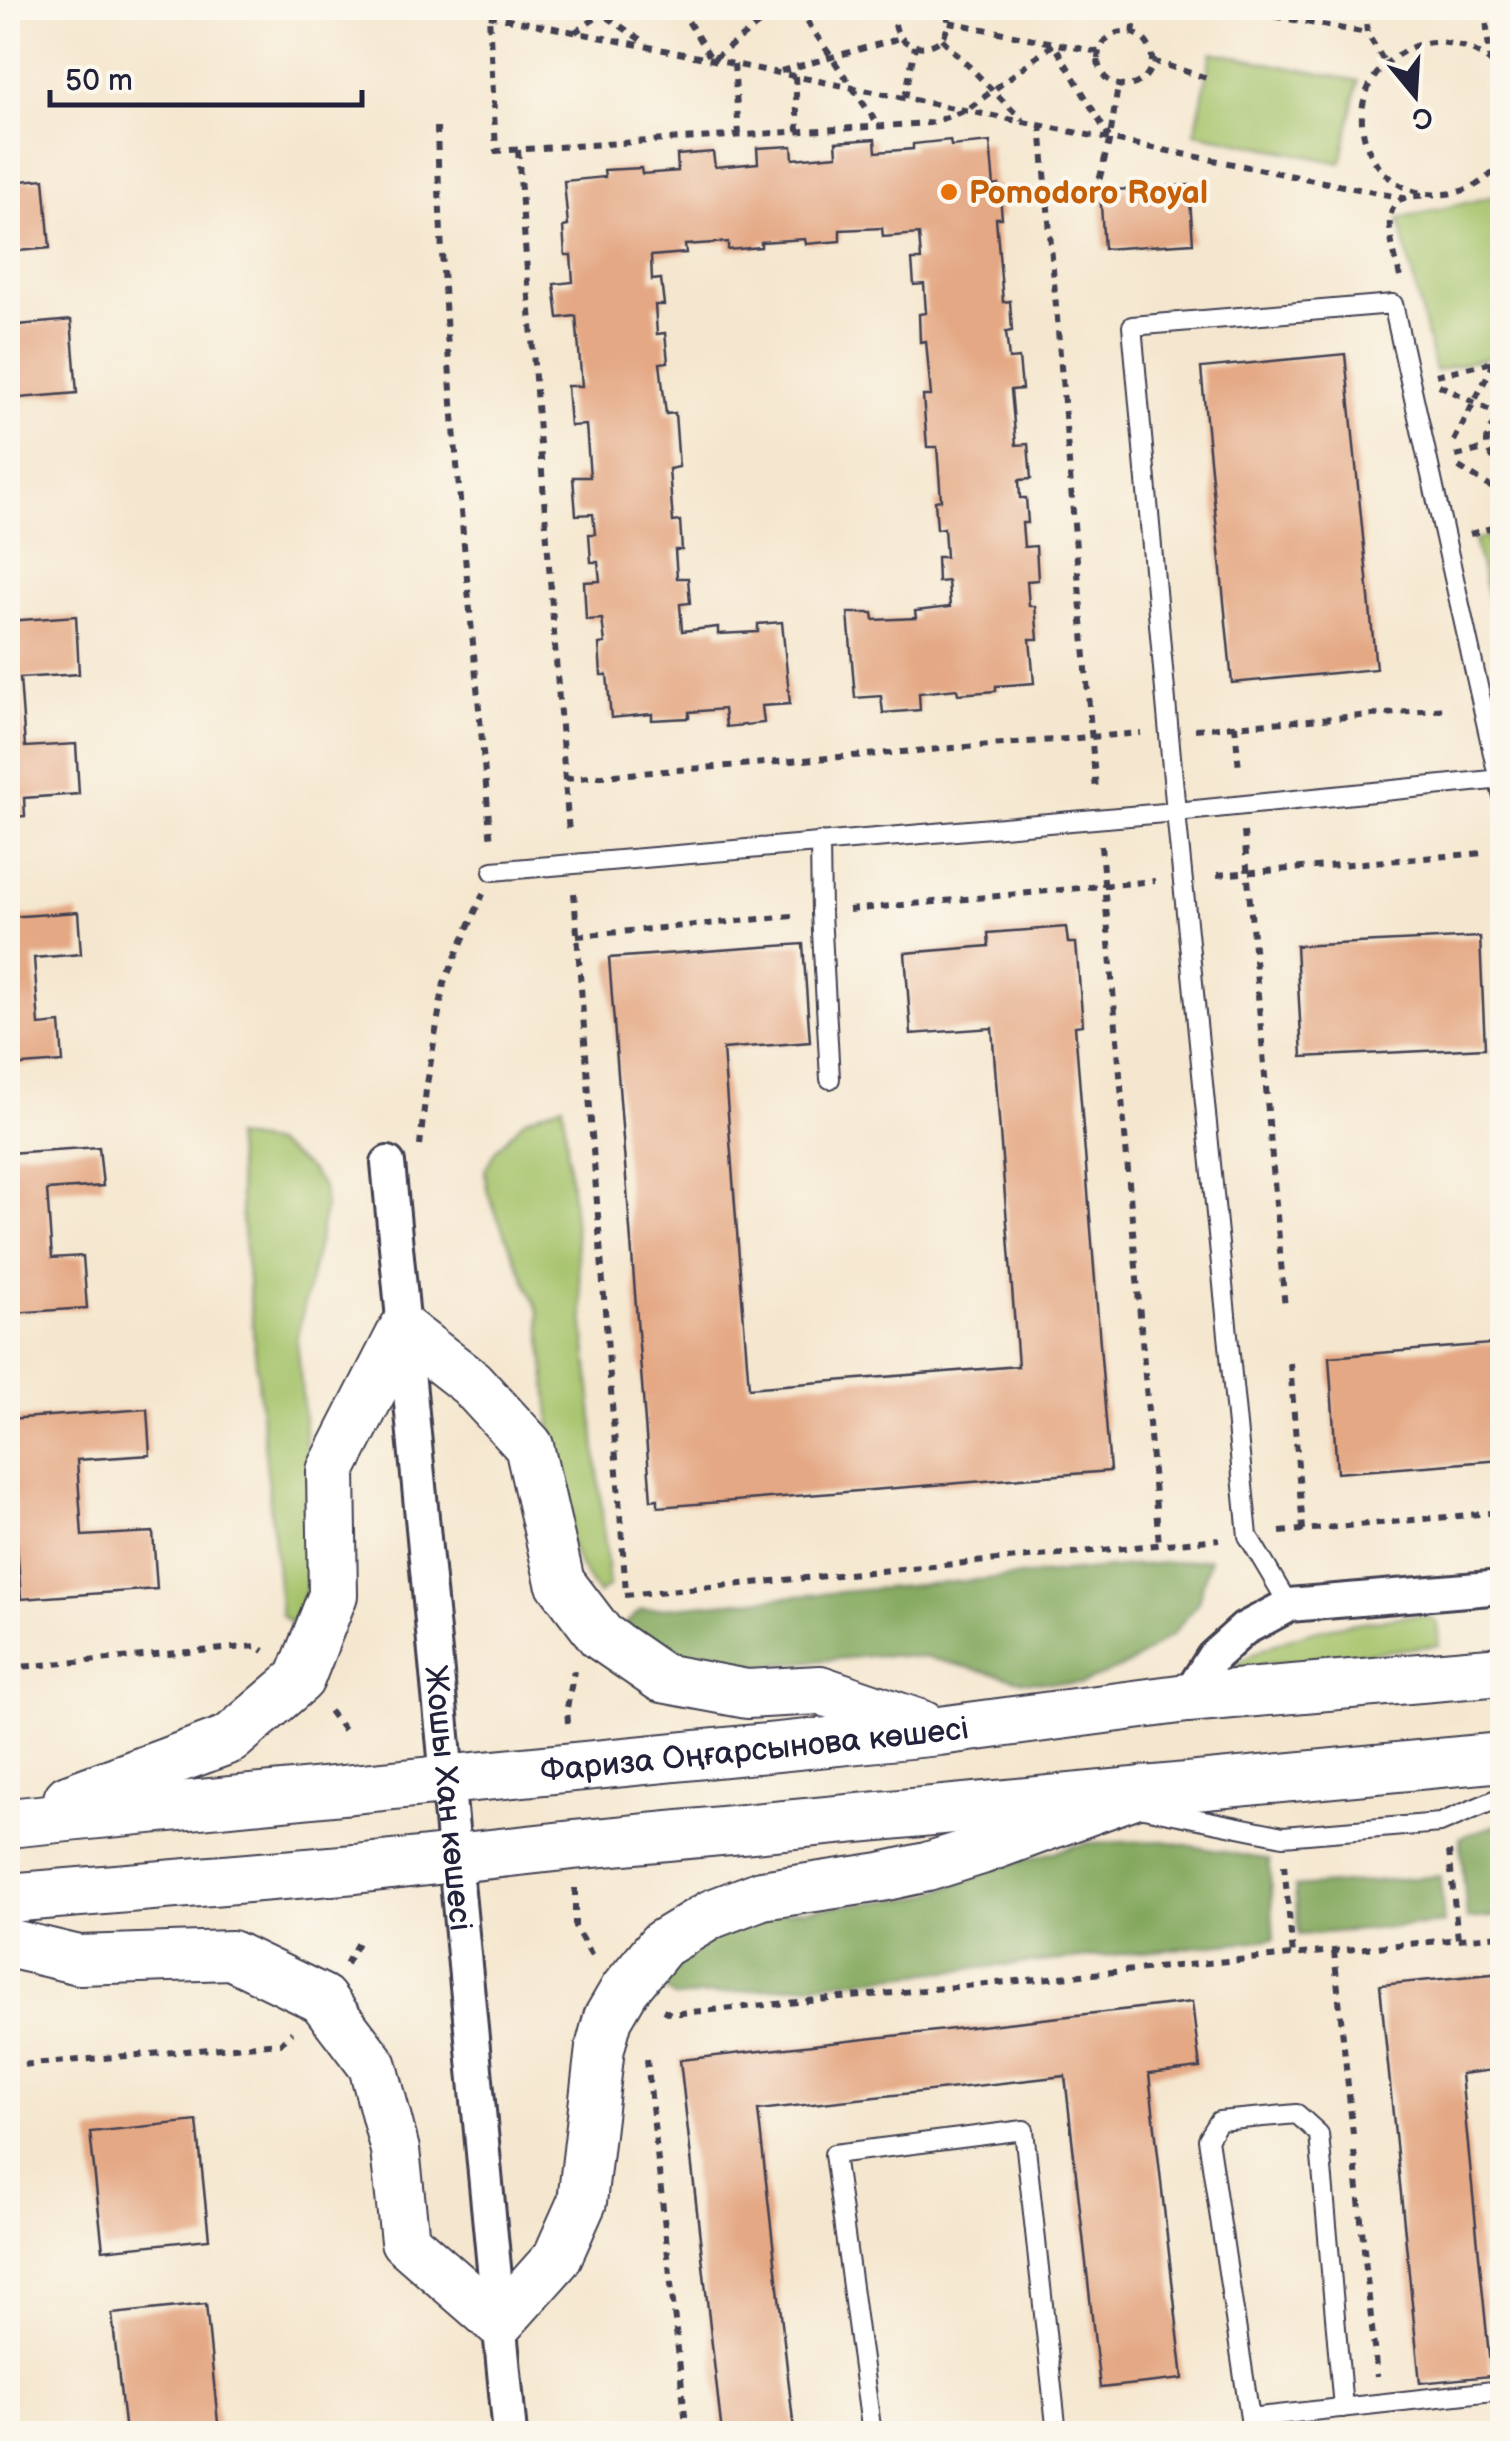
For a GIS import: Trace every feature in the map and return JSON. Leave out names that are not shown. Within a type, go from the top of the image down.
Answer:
[{"type":"street","name":"Жошы Хан көшесі","points":[[404,1161],[404,1330],[510,2434]]},
{"type":"street","points":[[12,1822],[230,1740],[300,1679],[333,1595],[331,1471],[404,1330],[471,1383],[529,1446],[560,1582],[601,1636],[662,1678],[747,1694],[820,1690],[939,1731]]},
{"type":"street","points":[[1187,1698],[1213,1657],[1244,1629],[1289,1605],[1502,1586]]},
{"type":"street","name":"Фариза Оңғарсынова көшесі","points":[[12,1822],[939,1731],[1187,1698],[1502,1671]]},
{"type":"street","points":[[8,1898],[354,1870],[592,1843],[1114,1796],[1501,1765]]},
{"type":"street","points":[[8,1944],[80,1960],[231,1955],[322,1998],[373,2066],[396,2150],[405,2241],[499,2323],[558,2258],[582,2202],[600,2048],[608,2018],[662,1944],[712,1914],[762,1895],[927,1866],[1114,1796]]},
{"type":"lane","points":[[494,871],[820,842],[1176,812],[1502,784],[1393,304],[1132,326],[1176,812],[1248,1536],[1289,1605]]},
{"type":"lane","points":[[820,842],[830,1079]]},
{"type":"lane","points":[[1343,2408],[1319,2134],[1297,2114],[1220,2120],[1208,2139],[1250,2426],[1343,2408],[1502,2390]]},
{"type":"lane","points":[[872,2434],[834,2154],[1024,2130],[1057,2434]]},
{"type":"path","points":[[496,8],[489,15],[496,151],[930,124],[967,110],[1054,44]]},
{"type":"path","points":[[594,8],[652,48]]},
{"type":"path","points":[[575,32],[611,8]]},
{"type":"path","points":[[680,8],[712,60]]},
{"type":"path","points":[[712,60],[780,8]]},
{"type":"path","points":[[798,8],[879,126]]},
{"type":"path","points":[[858,8],[896,10],[894,22],[900,38],[915,46],[942,39],[949,22],[946,8]]},
{"type":"path","points":[[1132,33],[1137,8]]},
{"type":"path","points":[[1227,8],[1367,33]]},
{"type":"path","points":[[1364,8],[1367,33],[1385,64]]},
{"type":"path","points":[[1485,8],[1490,62]]},
{"type":"path","points":[[489,15],[1402,198],[1451,194],[1476,186],[1501,167]]},
{"type":"path","points":[[949,22],[1098,52]]},
{"type":"path","points":[[1132,33],[1148,43],[1152,62],[1145,78],[1128,87],[1118,86],[1099,69],[1098,52],[1101,44],[1115,34],[1132,33]]},
{"type":"path","points":[[777,72],[900,38]]},
{"type":"path","points":[[942,39],[1022,121]]},
{"type":"path","points":[[1427,196],[1403,188],[1384,174],[1369,154],[1362,130],[1362,106],[1370,83],[1385,64],[1406,50],[1429,42],[1455,44],[1480,53],[1502,77]]},
{"type":"path","points":[[1054,44],[1110,138]]},
{"type":"path","points":[[905,98],[915,46]]},
{"type":"path","points":[[1152,62],[1206,78]]},
{"type":"path","points":[[734,64],[739,135]]},
{"type":"path","points":[[795,76],[798,131]]},
{"type":"path","points":[[1047,197],[1096,193],[1118,86]]},
{"type":"path","points":[[1040,124],[1096,796]]},
{"type":"path","points":[[404,1161],[426,1090],[444,982],[494,871],[448,340],[437,127]]},
{"type":"path","points":[[518,150],[569,834]]},
{"type":"path","points":[[1390,232],[1389,219],[1402,198]]},
{"type":"path","points":[[1500,363],[1425,378],[1502,416],[1489,430],[1486,448],[1502,467]]},
{"type":"path","points":[[1445,459],[1474,402],[1500,363]]},
{"type":"path","points":[[1445,459],[1486,448]]},
{"type":"path","points":[[1445,459],[1502,494]]},
{"type":"path","points":[[1463,536],[1502,525]]},
{"type":"path","points":[[1188,729],[1448,709]]},
{"type":"path","points":[[1236,726],[1239,770]]},
{"type":"path","points":[[565,778],[1152,732]]},
{"type":"path","points":[[1244,822],[1285,1309]]},
{"type":"path","points":[[1100,840],[1159,1544]]},
{"type":"path","points":[[1217,876],[1484,854]]},
{"type":"path","points":[[577,936],[1161,880]]},
{"type":"path","points":[[573,882],[626,1593],[1220,1538]]},
{"type":"path","points":[[1290,1363],[1304,1530]]},
{"type":"path","points":[[1279,1532],[1502,1512]]},
{"type":"path","points":[[8,1668],[257,1646],[270,1655]]},
{"type":"path","points":[[568,1728],[567,1708],[576,1657]]},
{"type":"path","points":[[1449,1844],[1458,1939]]},
{"type":"path","points":[[1284,1860],[1293,1955]]},
{"type":"path","points":[[574,1886],[575,1927],[603,1976]]},
{"type":"path","points":[[671,2014],[1502,1935]]},
{"type":"path","points":[[1334,1951],[1380,2405]]},
{"type":"path","points":[[8,2066],[281,2042],[304,2021]]},
{"type":"path","points":[[647,2058],[686,2434]]},
{"type":"green space","points":[[1212,52],[1358,81],[1341,163],[1195,133]]},
{"type":"green space","points":[[1502,194],[1502,354],[1435,371],[1399,219]]},
{"type":"green space","points":[[1502,533],[1502,652],[1474,540]]},
{"type":"green space","points":[[563,1104],[609,1586],[598,1594],[577,1561],[561,1519],[539,1312],[487,1190],[485,1170],[496,1150],[525,1119]]},
{"type":"green space","points":[[234,1137],[274,1144],[309,1169],[323,1187],[325,1207],[297,1337],[315,1545],[307,1589],[293,1624],[281,1615]]},
{"type":"green space","points":[[1210,1559],[1198,1602],[1173,1634],[1130,1664],[1081,1684],[1024,1681],[929,1658],[880,1655],[753,1667],[705,1664],[661,1650],[625,1624],[641,1610]]},
{"type":"green space","points":[[1424,1615],[1437,1622],[1439,1645],[1229,1669],[1298,1635],[1348,1624]]},
{"type":"green space","points":[[1502,1823],[1502,1916],[1467,1919],[1460,1837]]},
{"type":"green space","points":[[1164,1841],[1269,1860],[1274,1939],[675,1998],[653,1979],[679,1954],[772,1913],[922,1897],[1003,1866],[1086,1843]]},
{"type":"green space","points":[[1440,1876],[1444,1923],[1299,1935],[1295,1887]]},
{"type":"building","points":[[875,139],[876,152],[950,140],[951,146],[990,142],[1002,218],[996,218],[1003,302],[1010,301],[1012,331],[1006,332],[1009,359],[1019,358],[1022,389],[1011,390],[1016,445],[1028,444],[1031,479],[1019,480],[1020,498],[1026,498],[1028,523],[1022,523],[1024,547],[1036,546],[1038,580],[1027,581],[1029,606],[1035,606],[1038,639],[1030,639],[1034,683],[996,686],[996,691],[958,694],[957,689],[919,693],[920,710],[883,713],[881,696],[855,698],[848,613],[873,613],[874,620],[916,618],[915,611],[950,607],[948,581],[938,582],[937,557],[946,557],[944,528],[937,529],[935,501],[941,500],[937,447],[927,447],[923,396],[931,396],[926,341],[920,342],[919,314],[926,313],[924,284],[914,285],[912,260],[921,260],[919,234],[883,237],[882,228],[840,230],[840,241],[761,242],[761,247],[728,250],[728,242],[685,245],[686,253],[651,256],[652,280],[661,279],[664,305],[655,305],[657,334],[665,333],[668,362],[660,363],[666,414],[675,413],[679,467],[669,469],[673,522],[680,521],[682,550],[675,550],[677,578],[688,578],[690,603],[680,604],[682,631],[718,627],[718,634],[758,632],[758,624],[782,622],[790,704],[762,706],[764,723],[726,727],[724,709],[689,712],[689,718],[652,720],[652,714],[611,718],[607,675],[601,675],[599,644],[605,643],[602,619],[586,620],[584,582],[600,581],[598,562],[591,562],[589,534],[595,534],[593,514],[576,515],[573,477],[590,477],[586,425],[570,426],[567,386],[582,386],[576,316],[558,318],[554,284],[573,282],[571,255],[565,255],[563,227],[568,226],[564,181],[605,177],[604,170],[641,168],[642,174],[678,171],[677,155],[713,152],[715,167],[758,163],[757,148],[792,146],[793,159],[837,155],[836,142]]},
{"type":"building","points":[[44,179],[50,248],[8,252],[8,182]]},
{"type":"building","points":[[1189,185],[1193,243],[1104,249],[1100,191]]},
{"type":"building","points":[[71,320],[77,393],[8,399],[8,326]]},
{"type":"building","points":[[1345,354],[1376,669],[1232,683],[1201,368]]},
{"type":"building","points":[[76,616],[79,674],[20,678],[25,747],[76,744],[79,794],[24,798],[25,816],[8,817],[8,621]]},
{"type":"building","points":[[78,912],[81,954],[34,958],[39,1025],[60,1023],[63,1062],[8,1066],[8,917]]},
{"type":"building","points":[[1066,927],[1068,943],[1076,943],[1083,1025],[1075,1026],[1110,1471],[658,1507],[658,1499],[651,1500],[609,958],[803,944],[810,1042],[723,1049],[749,1388],[1018,1366],[992,1028],[911,1034],[905,953],[989,946],[988,933]]},
{"type":"building","points":[[1480,937],[1485,1048],[1302,1057],[1296,946]]},
{"type":"building","points":[[99,1147],[103,1186],[47,1190],[52,1258],[83,1256],[87,1308],[12,1313],[8,1153]]},
{"type":"building","points":[[1502,1343],[1502,1460],[1337,1473],[1329,1357]]},
{"type":"building","points":[[147,1409],[150,1455],[77,1460],[82,1536],[153,1532],[157,1589],[21,1599],[8,1419]]},
{"type":"building","points":[[1502,1973],[1502,2069],[1461,2074],[1491,2376],[1420,2383],[1380,1985]]},
{"type":"building","points":[[1192,2002],[1200,2068],[1149,2074],[1183,2379],[1100,2388],[1065,2076],[758,2110],[794,2430],[722,2434],[680,2060]]},
{"type":"building","points":[[197,2121],[209,2239],[103,2250],[90,2132]]},
{"type":"building","points":[[206,2304],[219,2433],[125,2434],[112,2314]]},
{"type":"place","name":"Pomodoro Royal","points":[[949,192]]}]
